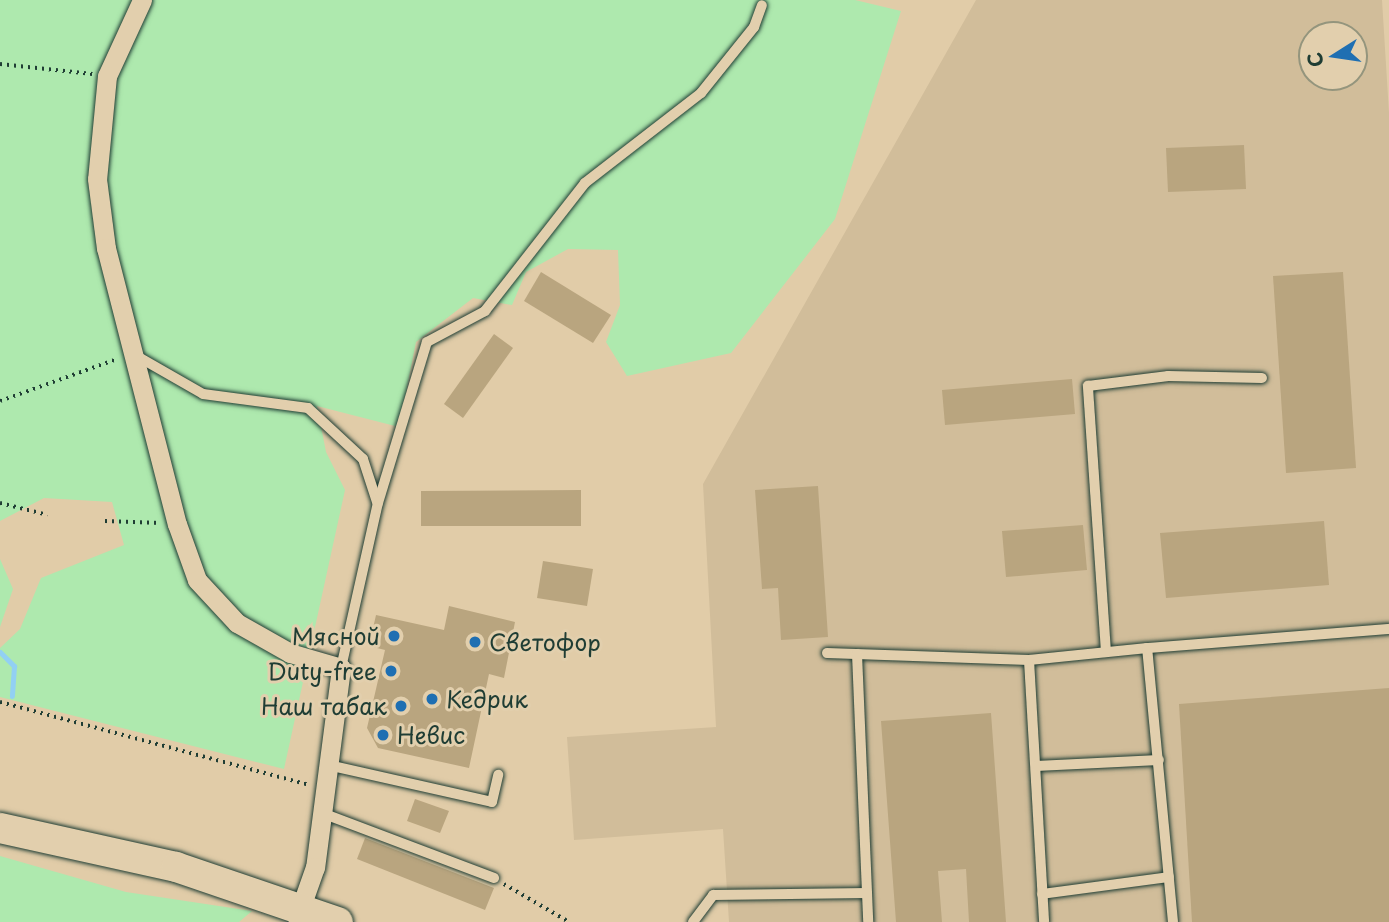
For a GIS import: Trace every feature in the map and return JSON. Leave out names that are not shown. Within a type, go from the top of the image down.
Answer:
[{"type":"main road","points":[[0,828],[176,867],[300,915],[338,922]]},
{"type":"street","points":[[142,0],[107,76],[97,179],[106,248],[177,524],[197,580],[237,623],[290,653],[341,668],[322,813],[300,915]]},
{"type":"lane","points":[[341,668],[378,503],[427,342],[485,311],[585,183],[701,93],[754,27],[762,5]]},
{"type":"lane","points":[[132,353],[203,394],[308,408],[363,459],[378,503]]},
{"type":"lane","points":[[1106,652],[1088,386],[1168,376],[1262,378]]},
{"type":"lane","points":[[827,653],[1030,660],[1389,629]]},
{"type":"lane","points":[[1147,648],[1173,922]]},
{"type":"lane","points":[[857,654],[868,922]]},
{"type":"lane","points":[[1030,660],[1044,922]]},
{"type":"lane","points":[[1036,766],[1159,760]]},
{"type":"lane","points":[[328,765],[492,802],[498,775]]},
{"type":"lane","points":[[322,813],[494,878]]},
{"type":"lane","points":[[1042,894],[1169,877]]},
{"type":"lane","points":[[693,922],[713,895],[867,893]]},
{"type":"path","points":[[0,64],[107,76]]},
{"type":"path","points":[[0,401],[132,353]]},
{"type":"path","points":[[0,503],[48,515]]},
{"type":"path","points":[[105,521],[177,524]]},
{"type":"path","points":[[0,702],[325,789]]},
{"type":"path","points":[[494,878],[569,922]]},
{"type":"shaded area","points":[[976,0],[1382,0],[1389,113],[1389,922],[729,922],[723,829],[574,840],[567,737],[716,727],[703,484]]},
{"type":"green space","points":[[0,0],[855,0],[901,11],[835,219],[731,353],[627,376],[606,342],[620,305],[618,250],[568,249],[526,272],[512,305],[473,298],[416,342],[399,427],[317,406],[326,452],[345,490],[284,769],[0,697],[0,648],[20,629],[41,578],[124,545],[112,502],[44,498],[0,521]]},
{"type":"green space","points":[[0,559],[13,589],[0,627]]},
{"type":"green space","points":[[0,856],[126,892],[252,911],[239,922],[0,922]]},
{"type":"building","points":[[1244,145],[1246,189],[1168,192],[1166,148]]},
{"type":"building","points":[[541,272],[611,315],[593,343],[524,301]]},
{"type":"building","points":[[1343,272],[1356,468],[1286,473],[1273,276]]},
{"type":"building","points":[[494,334],[513,348],[463,418],[444,404]]},
{"type":"building","points":[[1072,379],[1075,414],[945,425],[942,390]]},
{"type":"building","points":[[818,486],[828,637],[781,640],[778,588],[762,589],[755,490]]},
{"type":"building","points":[[581,490],[581,526],[421,526],[421,491]]},
{"type":"building","points":[[1324,521],[1329,585],[1166,598],[1160,533]]},
{"type":"building","points":[[1083,525],[1087,570],[1006,577],[1002,531]]},
{"type":"building","points":[[543,561],[593,569],[587,606],[537,598]]},
{"type":"building","points":[[449,606],[515,622],[504,678],[489,674],[469,768],[378,748],[367,728],[385,650],[369,646],[376,615],[444,630]]},
{"type":"building","points":[[1389,688],[1389,922],[1192,922],[1179,704]]},
{"type":"building","points":[[991,713],[1006,922],[969,922],[966,869],[938,871],[942,922],[896,922],[881,721]]},
{"type":"building","points":[[415,799],[449,811],[440,833],[407,821]]},
{"type":"building","points":[[365,838],[494,888],[485,910],[357,859]]},
{"type":"waterway","points":[[0,652],[14,666],[12,696]]},
{"type":"place","name":"Мясной","points":[[394,636]]},
{"type":"place","name":"Светофор","points":[[475,642]]},
{"type":"place","name":"Duty-free","points":[[391,671]]},
{"type":"place","name":"Кедрик","points":[[432,699]]},
{"type":"place","name":"Наш табак","points":[[401,706]]},
{"type":"place","name":"Невис","points":[[383,735]]}]
